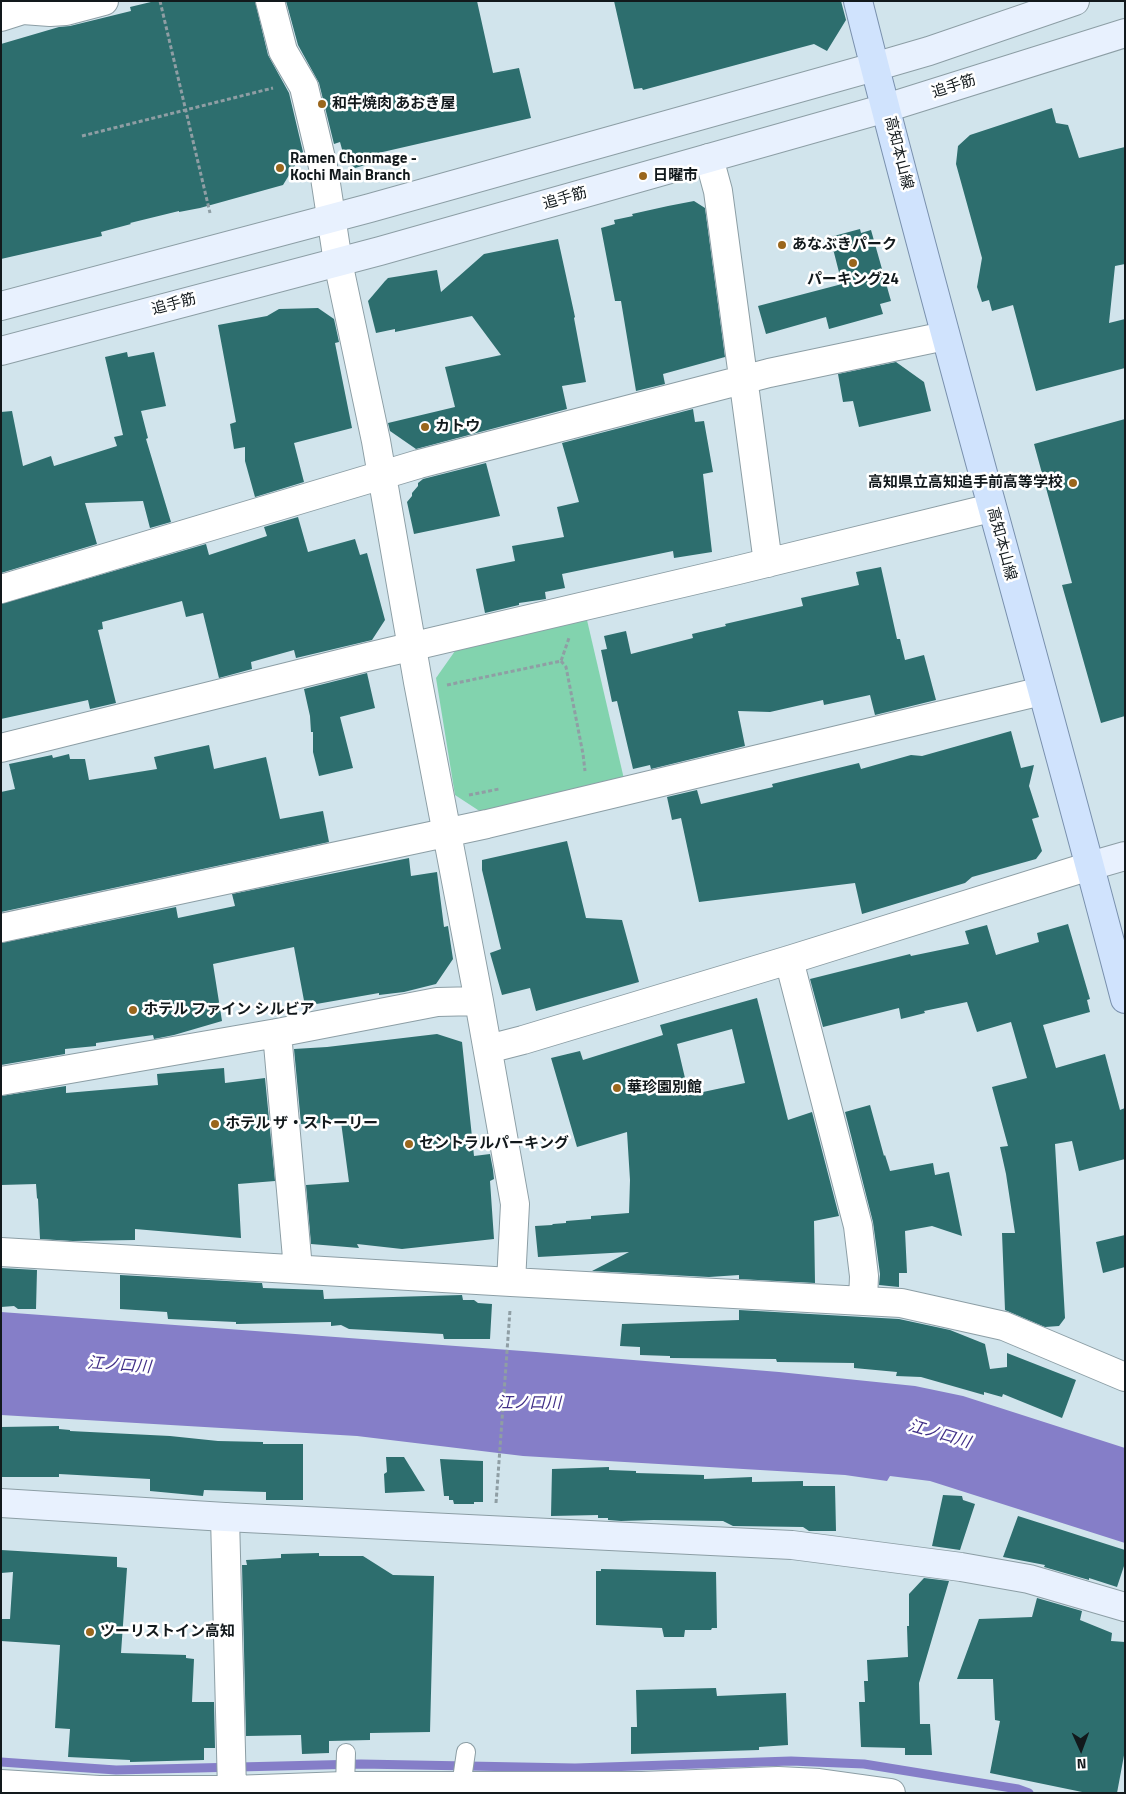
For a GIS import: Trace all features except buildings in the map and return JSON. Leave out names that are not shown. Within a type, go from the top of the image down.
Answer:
[{"type":"main road","name":"高知本山線","points":[[858,1],[991,508],[1125,999]]},
{"type":"street","points":[[1,17],[23,10],[66,11],[104,1]]},
{"type":"street","points":[[270,1],[283,51],[304,88],[324,171],[338,262],[382,475],[419,690],[479,1000],[515,1204],[511,1282]]},
{"type":"street","points":[[1,306],[330,218],[874,67],[929,51],[1075,1]]},
{"type":"street","name":"追手筋","points":[[1,351],[338,262],[710,158],[886,108],[1125,32]]},
{"type":"street","points":[[710,158],[718,190],[768,562]]},
{"type":"street","points":[[1,590],[418,464],[769,373],[945,336]]},
{"type":"street","points":[[1,748],[991,508]]},
{"type":"street","points":[[1,928],[446,833],[1042,691]]},
{"type":"street","points":[[488,1049],[789,960],[1125,856]]},
{"type":"street","points":[[789,960],[858,1226],[864,1276],[864,1301]]},
{"type":"street","points":[[1,1081],[277,1033],[437,1002],[479,1000]]},
{"type":"street","points":[[277,1033],[298,1269]]},
{"type":"street","points":[[1,1252],[901,1303],[1004,1326],[1125,1376]]},
{"type":"street","points":[[1,1503],[225,1517],[792,1545],[961,1567],[1029,1579],[1125,1607]]},
{"type":"street","points":[[225,1517],[242,1781]]},
{"type":"street","points":[[1,1784],[99,1790],[242,1781],[345,1786],[461,1786],[642,1790],[736,1788],[778,1781],[819,1783],[891,1793]]},
{"type":"lane","points":[[461,1786],[466,1752]]},
{"type":"lane","points":[[345,1786],[346,1753]]},
{"type":"path","points":[[160,1],[210,213]]},
{"type":"path","points":[[82,136],[274,88]]},
{"type":"path","points":[[561,661],[570,635],[562,612]]},
{"type":"path","points":[[419,690],[472,681],[561,661]]},
{"type":"path","points":[[561,661],[566,667],[583,754],[585,774]]},
{"type":"path","points":[[494,1530],[508,1342]]},
{"type":"green space","points":[[587,620],[624,779],[481,812],[455,795],[436,678],[455,651]]},
{"type":"water","name":"江ノ口川","points":[[1,1312],[536,1352],[779,1372],[915,1386],[963,1396],[1125,1448],[1125,1543],[930,1481],[890,1476],[887,1481],[845,1475],[523,1456],[357,1436],[1,1415]]},
{"type":"waterway","points":[[1,1762],[116,1770],[361,1764],[575,1768],[791,1761],[864,1764],[1018,1789],[1029,1793]]},
{"type":"place","name":"和牛焼肉 あおき屋","points":[[322,104]]},
{"type":"place","name":"Ramen Chonmage - Kochi Main Branch","points":[[280,168]]},
{"type":"place","name":"日曜市","points":[[643,176]]},
{"type":"place","name":"あなぶきパーク","points":[[782,245]]},
{"type":"place","name":"パーキング24","points":[[853,263]]},
{"type":"place","name":"カトウ","points":[[425,427]]},
{"type":"place","name":"高知県立高知追手前高等学校","points":[[1073,483]]},
{"type":"place","name":"ホテル ファイン シルビア","points":[[133,1010]]},
{"type":"place","name":"華珍園別館","points":[[617,1088]]},
{"type":"place","name":"ホテル ザ・ストーリー","points":[[215,1124]]},
{"type":"place","name":"セントラルパーキング","points":[[409,1144]]},
{"type":"place","name":"ツーリストイン高知","points":[[90,1632]]}]
